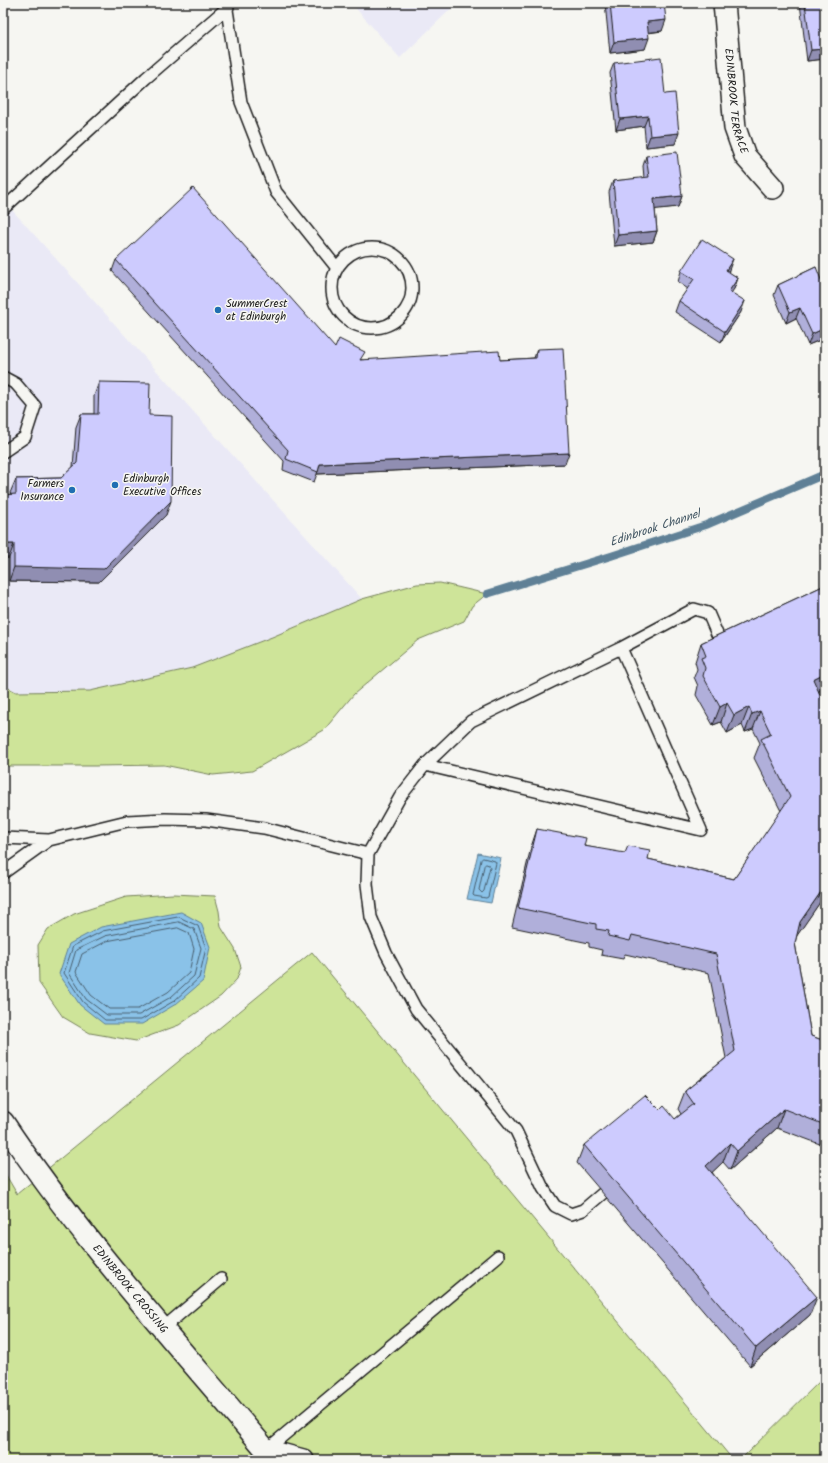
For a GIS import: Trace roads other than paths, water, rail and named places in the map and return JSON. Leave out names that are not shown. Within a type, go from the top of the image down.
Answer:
[{"type":"street","name":"EDINBROOK TERRACE","points":[[724,3],[735,128],[745,156],[773,188]]},
{"type":"street","name":"EDINBROOK CROSSING","points":[[3,1122],[56,1197],[264,1455]]},
{"type":"street","points":[[264,1455],[303,1460]]},
{"type":"lane","points":[[3,209],[227,5]]},
{"type":"lane","points":[[227,5],[241,102],[276,192],[337,268]]},
{"type":"lane","points":[[369,248],[382,250],[394,255],[404,264],[410,275],[412,288],[410,301],[404,313],[394,322],[382,327],[368,329],[355,325],[344,318],[336,307],[332,294],[332,281],[337,268],[345,258],[356,251],[369,248]]},
{"type":"lane","points":[[3,377],[16,384],[35,406],[25,437],[3,452]]},
{"type":"lane","points":[[603,1193],[583,1210],[571,1214],[555,1206],[543,1188],[516,1131],[416,1009],[386,953],[372,917],[367,884],[368,854],[400,797],[425,765],[471,721],[621,648],[694,609],[708,613],[724,648]]},
{"type":"lane","points":[[425,765],[701,830],[621,648]]},
{"type":"lane","points":[[3,838],[49,840],[127,821],[165,819],[206,820],[264,828],[368,854]]},
{"type":"lane","points":[[3,874],[49,840]]},
{"type":"lane","points":[[264,1455],[498,1256]]},
{"type":"lane","points":[[162,1328],[221,1279]]},
{"type":"water","points":[[478,853],[501,858],[491,903],[467,899]]},
{"type":"water","points":[[181,912],[201,923],[210,947],[203,981],[176,1004],[142,1024],[104,1024],[80,1005],[59,974],[69,944],[101,927]]},
{"type":"waterway","name":"Edinbrook Channel","points":[[487,594],[706,525],[825,474]]},
{"type":"place","name":"SummerCrest at Edinburgh","points":[[218,310]]},
{"type":"place","name":"Edinburgh Executive Offices","points":[[115,485]]},
{"type":"place","name":"Farmers Insurance","points":[[72,490]]}]
